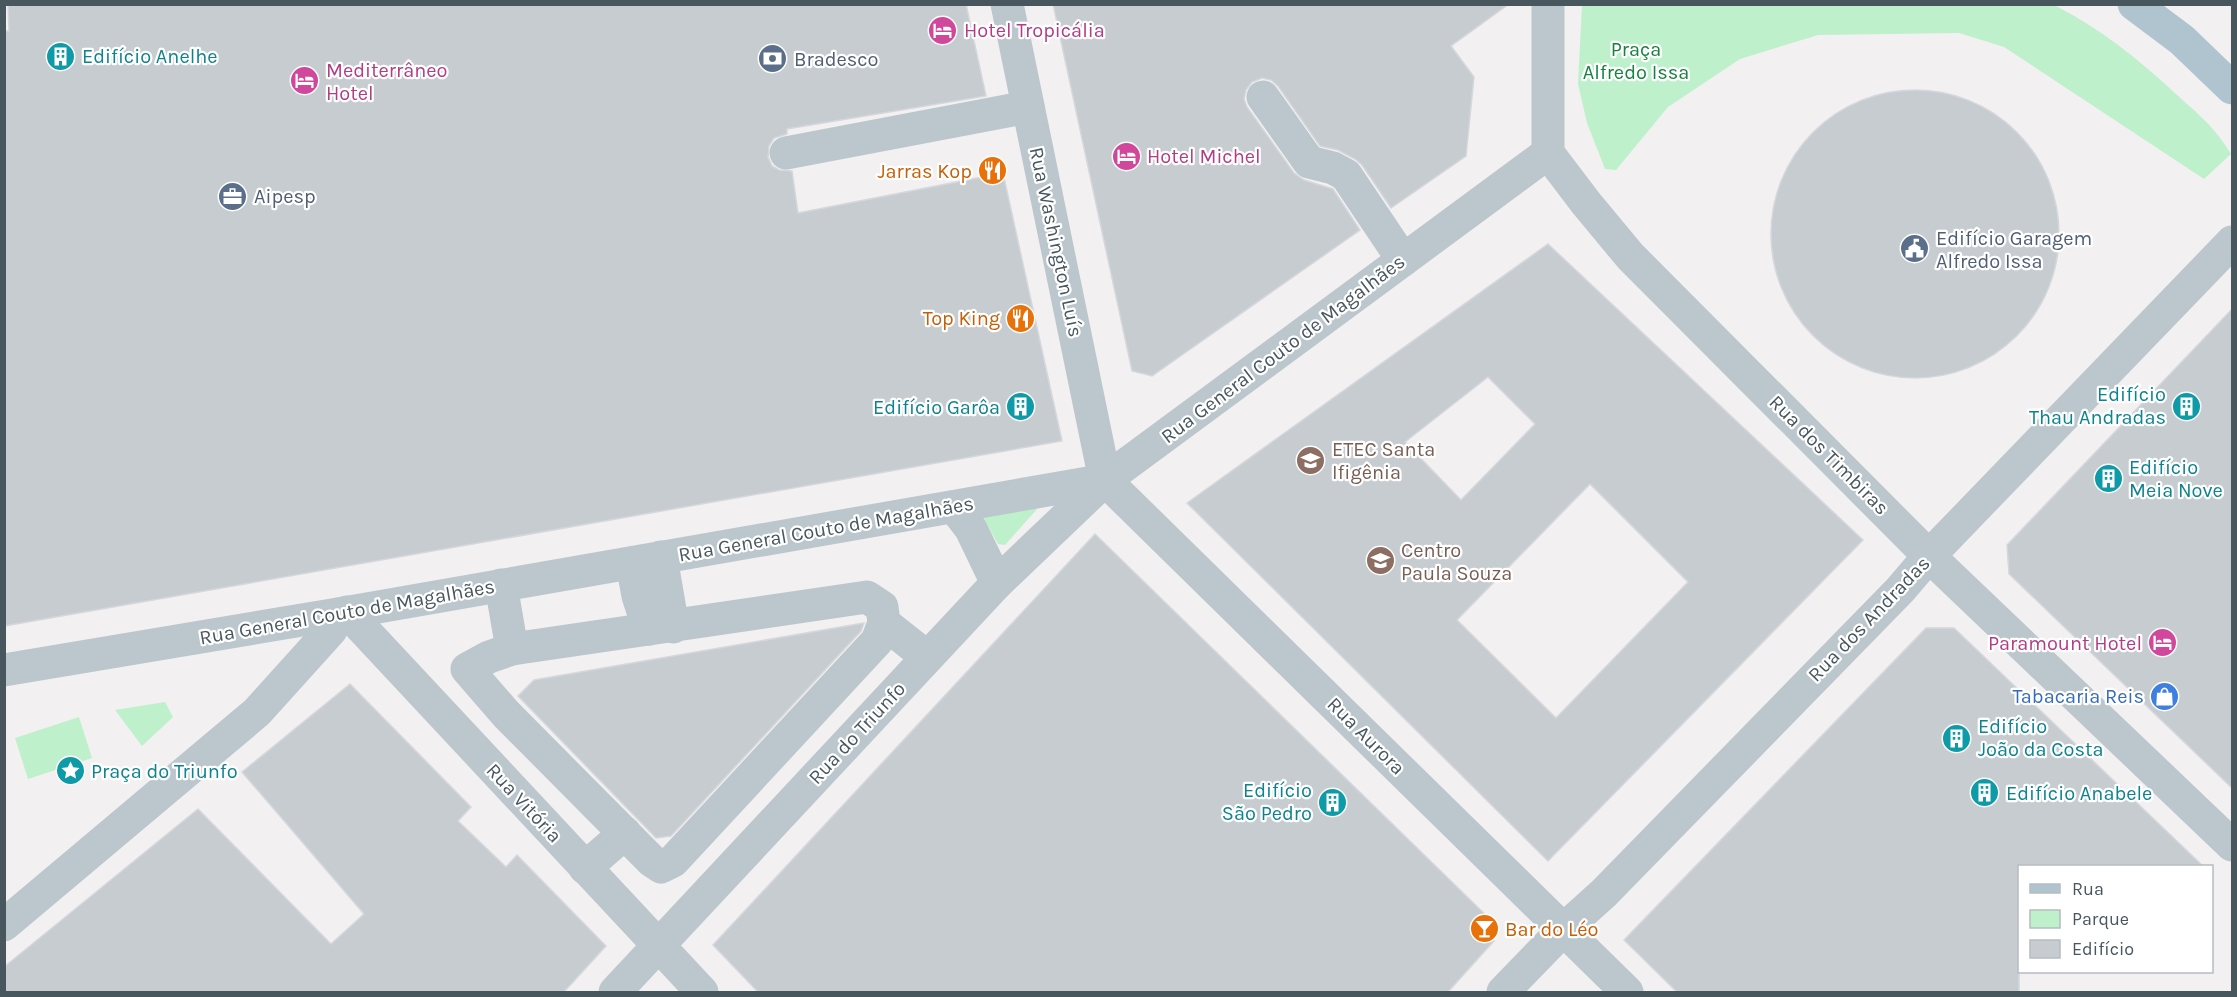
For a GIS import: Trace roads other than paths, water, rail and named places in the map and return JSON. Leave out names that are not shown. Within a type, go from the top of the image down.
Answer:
[{"type":"main road","points":[[2134,4],[2182,40],[2232,88]]},
{"type":"street","name":"Rua Washington Luís","points":[[1007,4],[1105,480]]},
{"type":"street","points":[[1548,4],[1548,153]]},
{"type":"street","points":[[1263,97],[1309,162],[1333,168],[1346,175],[1403,260]]},
{"type":"street","points":[[786,153],[1028,107]]},
{"type":"street","name":"Rua General Couto de Magalhães","points":[[4,670],[1105,480],[1548,153]]},
{"type":"street","name":"Rua dos Timbiras","points":[[1548,153],[1630,256],[1929,556],[2232,845]]},
{"type":"street","name":"Rua dos Andradas","points":[[1503,993],[1900,590],[1929,556],[2232,242]]},
{"type":"street","name":"Rua do Triunfo","points":[[615,993],[997,583],[1105,480]]},
{"type":"street","name":"Rua Aurora","points":[[1105,480],[1627,993]]},
{"type":"street","points":[[954,507],[971,529],[997,583]]},
{"type":"street","points":[[647,560],[661,628]]},
{"type":"street","points":[[501,585],[512,650]]},
{"type":"street","points":[[428,699],[468,669],[489,657],[512,650],[867,597],[882,607],[884,622],[877,641],[673,861],[661,867],[652,861],[506,714],[468,669]]},
{"type":"street","points":[[4,925],[257,712],[331,630],[343,613]]},
{"type":"street","name":"Rua Vitória","points":[[343,613],[428,699],[702,993]]},
{"type":"street","points":[[884,622],[927,657]]},
{"type":"street","points":[[585,868],[625,833]]},
{"type":"place","name":"Hotel Tropicália","points":[[943,30]]},
{"type":"place","name":"Edifício Anelhe","points":[[61,56]]},
{"type":"place","name":"Bradesco","points":[[773,59]]},
{"type":"place","name":"Mediterrâneo Hotel","points":[[305,81]]},
{"type":"place","name":"Hotel Michel","points":[[1126,156]]},
{"type":"place","name":"Jarras Kop","points":[[993,171]]},
{"type":"place","name":"Aipesp","points":[[233,196]]},
{"type":"place","name":"Edifício Garagem Alfredo Issa","points":[[1915,249]]},
{"type":"place","name":"Top King","points":[[1021,318]]},
{"type":"place","name":"Edifício Thau Andradas","points":[[2187,406]]},
{"type":"place","name":"Edifício Garôa","points":[[1021,407]]},
{"type":"place","name":"ETEC Santa Ifigênia","points":[[1311,461]]},
{"type":"place","name":"Edifício Meia Nove","points":[[2108,479]]},
{"type":"place","name":"Centro Paula Souza","points":[[1380,561]]},
{"type":"place","name":"Paramount Hotel","points":[[2163,643]]},
{"type":"place","name":"Tabacaria Reis","points":[[2165,696]]},
{"type":"place","name":"Edifício João da Costa","points":[[1957,738]]},
{"type":"place","name":"Praça do Triunfo","points":[[70,771]]},
{"type":"place","name":"Edifício Anabele","points":[[1985,793]]},
{"type":"place","name":"Edifício São Pedro","points":[[1333,802]]},
{"type":"place","name":"Bar do Léo","points":[[1484,929]]},
{"type":"park label","name":"Praça Alfredo Issa","points":[[1636,60]]}]
